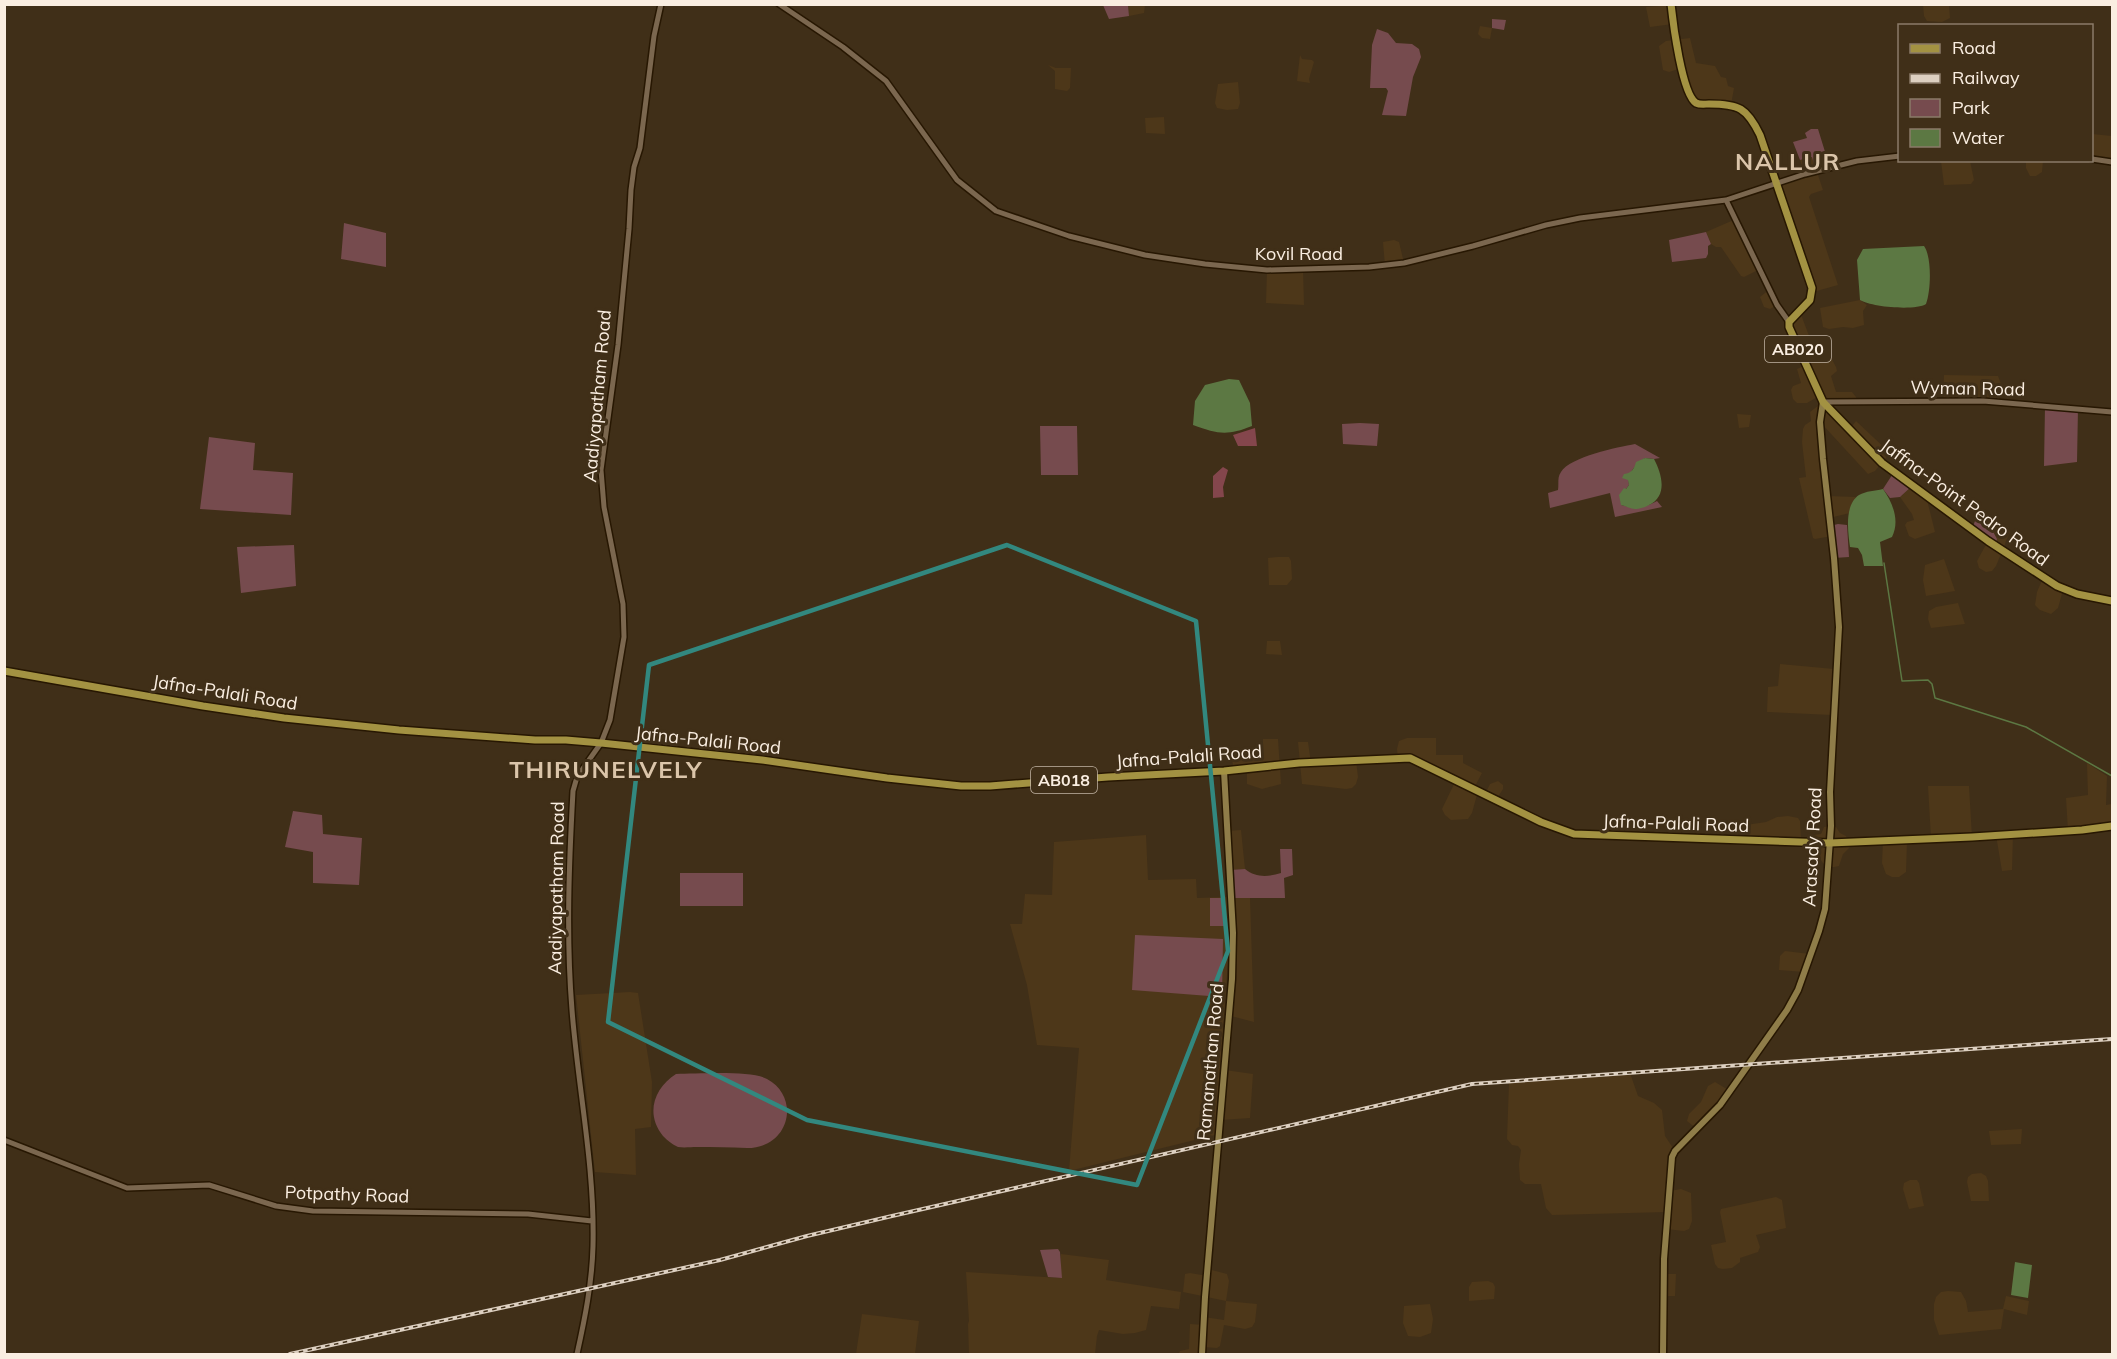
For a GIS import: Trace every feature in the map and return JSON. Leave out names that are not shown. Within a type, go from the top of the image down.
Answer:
[{"type":"main road","name":"AB020","points":[[1671,4],[1683,76],[1690,98],[1700,104],[1731,105],[1749,115],[1760,135],[1813,292],[1807,304],[1789,322]]},
{"type":"main road","name":"Jaffna-Point Pedro Road","points":[[1789,322],[1791,333],[1823,402],[1882,463],[1988,541],[2057,586],[2077,594],[2112,601]]},
{"type":"main road","name":"Arasady Road","points":[[1663,1354],[1664,1259],[1672,1157],[1675,1150],[1720,1105],[1787,1010],[1798,990],[1825,909],[1839,627],[1820,422],[1823,402]]},
{"type":"main road","name":"Jafna-Palali Road","points":[[4,671],[284,718],[399,730],[600,743],[762,760],[961,786],[1224,771],[1300,763],[1410,758],[1541,822],[1574,834],[1830,843],[1972,837],[2112,826]]},
{"type":"main road","name":"Ramanathan Road","points":[[1202,1354],[1232,979],[1233,933],[1224,771]]},
{"type":"street","name":"Aadiyapatham Road","points":[[577,1354],[590,1295],[593,1246],[592,1201],[572,1007],[567,913],[573,791],[577,777],[600,743],[610,720],[624,637],[623,604],[604,507],[601,470],[618,345],[631,190],[634,167],[640,148],[654,36],[661,4]]},
{"type":"street","name":"Kovil Road","points":[[779,4],[843,47],[886,81],[957,180],[996,211],[1069,236],[1145,255],[1206,264],[1267,270],[1375,267],[1404,263],[1572,219],[1726,200],[1805,174],[1857,161],[1898,156]]},
{"type":"street","points":[[2093,159],[2112,162]]},
{"type":"street","points":[[1726,200],[1777,305],[1789,322]]},
{"type":"street","name":"Wyman Road","points":[[1823,402],[1983,401],[2112,412]]},
{"type":"street","name":"Potpathy Road","points":[[4,1140],[127,1188],[209,1185],[276,1206],[313,1211],[528,1214],[592,1221]]},
{"type":"highlighted area","points":[[1007,545],[1196,621],[1228,951],[1137,1185],[807,1120],[608,1022],[649,665]]},
{"type":"shaded area","points":[[1128,5],[1145,5],[1144,13],[1129,16]]},
{"type":"shaded area","points":[[1671,5],[1673,24],[1650,27],[1646,7]]},
{"type":"shaded area","points":[[1923,5],[1949,5],[1950,18],[1942,22],[1927,21]]},
{"type":"shaded area","points":[[1480,26],[1492,28],[1490,39],[1482,38],[1478,34]]},
{"type":"shaded area","points":[[1690,38],[1696,63],[1715,66],[1721,77],[1726,78],[1728,86],[1734,88],[1731,105],[1695,102],[1682,68],[1669,72],[1663,70],[1659,46],[1666,41]]},
{"type":"shaded area","points":[[1300,55],[1302,59],[1314,62],[1310,83],[1297,81]]},
{"type":"shaded area","points":[[1048,65],[1056,68],[1071,68],[1070,88],[1067,91],[1055,89],[1055,71]]},
{"type":"shaded area","points":[[1238,82],[1240,103],[1238,109],[1217,108],[1215,103],[1218,84]]},
{"type":"shaded area","points":[[1164,117],[1165,134],[1146,133],[1145,118]]},
{"type":"shaded area","points":[[2093,134],[2112,136],[2112,162],[2093,159]]},
{"type":"shaded area","points":[[1812,157],[1823,190],[1809,197],[1838,285],[1813,292],[1778,184],[1794,181],[1805,174],[1800,160]]},
{"type":"shaded area","points":[[1941,162],[1970,162],[1974,180],[1971,184],[1944,185]]},
{"type":"shaded area","points":[[2026,162],[2043,162],[2042,172],[2036,176],[2030,176]]},
{"type":"shaded area","points":[[1736,219],[1760,269],[1744,277],[1721,247],[1711,244],[1706,232]]},
{"type":"shaded area","points":[[1394,240],[1399,242],[1404,263],[1385,266],[1383,242]]},
{"type":"shaded area","points":[[1303,269],[1304,305],[1266,303],[1267,270]]},
{"type":"shaded area","points":[[1770,289],[1777,305],[1770,309],[1764,307],[1760,297]]},
{"type":"shaded area","points":[[1860,300],[1867,305],[1863,311],[1864,325],[1853,328],[1823,327],[1820,308]]},
{"type":"shaded area","points":[[1800,312],[1811,341],[1797,346],[1789,322]]},
{"type":"shaded area","points":[[1828,352],[1836,367],[1837,371],[1831,376],[1836,392],[1852,392],[1856,397],[1856,403],[1824,402],[1849,430],[1856,421],[1890,453],[1875,471],[1868,474],[1821,423],[1827,496],[1856,497],[1850,513],[1829,518],[1832,536],[1815,539],[1799,478],[1806,477],[1802,442],[1803,429],[1811,421],[1810,412],[1823,402],[1819,396],[1807,403],[1797,403],[1793,399],[1791,390],[1793,386],[1801,383],[1797,369],[1806,365],[1802,357]]},
{"type":"shaded area","points":[[1944,375],[1998,376],[2001,384],[1999,402],[1943,401]]},
{"type":"shaded area","points":[[1737,414],[1751,415],[1749,427],[1739,428]]},
{"type":"shaded area","points":[[1255,428],[1257,446],[1238,446],[1233,435]]},
{"type":"shaded area","points":[[1223,467],[1228,470],[1223,487],[1224,497],[1213,498],[1213,476]]},
{"type":"shaded area","points":[[1912,486],[1926,496],[1935,532],[1915,539],[1909,536],[1905,525],[1914,520],[1912,514],[1900,497]]},
{"type":"shaded area","points":[[1994,521],[2008,526],[2010,532],[1996,566],[1992,571],[1986,572],[1979,568],[1977,561],[1988,541],[1996,543],[1997,539],[1990,525]]},
{"type":"shaded area","points":[[1289,557],[1292,579],[1287,585],[1269,585],[1268,558]]},
{"type":"shaded area","points":[[1944,559],[1955,591],[1926,596],[1923,580],[1925,565]]},
{"type":"shaded area","points":[[2043,578],[2063,590],[2058,608],[2051,614],[2040,610],[2035,605]]},
{"type":"shaded area","points":[[1958,603],[1965,624],[1931,628],[1928,619],[1929,611],[1936,607]]},
{"type":"shaded area","points":[[1267,641],[1280,641],[1282,655],[1266,654]]},
{"type":"shaded area","points":[[1780,664],[1834,669],[1832,715],[1767,712],[1768,687],[1778,686]]},
{"type":"shaded area","points":[[1407,738],[1436,738],[1436,755],[1463,755],[1463,763],[1482,773],[1474,788],[1478,791],[1468,819],[1451,820],[1442,809],[1456,780],[1425,764],[1398,759],[1399,741]]},
{"type":"shaded area","points":[[1263,739],[1278,739],[1281,784],[1262,789],[1247,784],[1247,769],[1234,770],[1231,754],[1263,750]]},
{"type":"shaded area","points":[[1298,742],[1308,742],[1311,763],[1356,760],[1358,777],[1356,784],[1346,789],[1302,784]]},
{"type":"shaded area","points":[[2087,763],[2107,776],[2106,805],[2112,804],[2112,826],[2068,831],[2066,798],[2088,795]]},
{"type":"shaded area","points":[[1498,781],[1503,785],[1503,789],[1496,800],[1485,794],[1490,784]]},
{"type":"shaded area","points":[[1928,786],[1969,786],[1972,837],[1931,838]]},
{"type":"shaded area","points":[[1788,816],[1798,818],[1800,821],[1801,841],[1747,840],[1746,825]]},
{"type":"shaded area","points":[[1824,827],[1836,827],[1846,836],[1850,847],[1843,854],[1839,866],[1828,867],[1820,859],[1818,850],[1813,849],[1812,846],[1814,835],[1821,834]]},
{"type":"shaded area","points":[[1241,830],[1245,869],[1229,870],[1227,831]]},
{"type":"shaded area","points":[[2013,834],[2012,870],[2002,871],[1996,835]]},
{"type":"shaded area","points":[[1146,835],[1148,880],[1196,879],[1197,898],[1227,897],[1228,962],[1215,1135],[1069,1171],[1079,1048],[1037,1045],[1027,985],[1010,924],[1022,924],[1025,894],[1052,895],[1054,842]]},
{"type":"shaded area","points":[[1907,840],[1906,872],[1899,877],[1886,874],[1882,863],[1883,841]]},
{"type":"shaded area","points":[[1230,898],[1250,898],[1254,1022],[1231,1016]]},
{"type":"shaded area","points":[[1785,951],[1810,954],[1804,972],[1779,970],[1780,956]]},
{"type":"shaded area","points":[[638,993],[652,1082],[651,1127],[635,1129],[636,1175],[595,1172],[576,995]]},
{"type":"shaded area","points":[[1225,1070],[1253,1074],[1250,1118],[1221,1120]]},
{"type":"shaded area","points":[[1630,1073],[1638,1096],[1654,1103],[1662,1110],[1665,1136],[1675,1151],[1670,1191],[1681,1189],[1691,1193],[1692,1221],[1689,1229],[1684,1231],[1666,1229],[1667,1212],[1552,1215],[1546,1208],[1541,1184],[1525,1184],[1520,1180],[1521,1150],[1507,1139],[1509,1083]]},
{"type":"shaded area","points":[[1715,1082],[1730,1091],[1698,1128],[1687,1121],[1689,1114],[1701,1102],[1708,1086]]},
{"type":"shaded area","points":[[2022,1129],[2021,1144],[1991,1145],[1989,1131]]},
{"type":"shaded area","points":[[1981,1173],[1988,1181],[1989,1201],[1971,1201],[1968,1177]]},
{"type":"shaded area","points":[[1917,1180],[1919,1183],[1924,1206],[1909,1209],[1903,1189],[1904,1183]]},
{"type":"shaded area","points":[[1776,1197],[1782,1200],[1786,1228],[1756,1235],[1760,1247],[1758,1252],[1740,1258],[1740,1262],[1732,1268],[1718,1268],[1711,1245],[1726,1242],[1721,1209]]},
{"type":"shaded area","points":[[1061,1254],[1109,1260],[1106,1280],[1181,1292],[1179,1309],[1151,1306],[1146,1330],[1135,1333],[1123,1334],[1099,1330],[1095,1354],[969,1354],[966,1272],[1061,1278]]},
{"type":"shaded area","points":[[1208,1269],[1227,1274],[1229,1281],[1226,1301],[1183,1292],[1185,1274],[1207,1276]]},
{"type":"shaded area","points":[[1664,1274],[1676,1274],[1675,1296],[1664,1296]]},
{"type":"shaded area","points":[[1488,1281],[1495,1287],[1494,1299],[1469,1301],[1469,1287],[1472,1282]]},
{"type":"shaded area","points":[[1941,1292],[1961,1292],[1968,1312],[2003,1309],[2006,1296],[2029,1301],[2027,1315],[2004,1309],[2001,1329],[1939,1335],[1934,1320],[1934,1304]]},
{"type":"shaded area","points":[[1226,1301],[1257,1304],[1255,1322],[1252,1327],[1245,1329],[1224,1325],[1220,1346],[1217,1348],[1203,1347],[1202,1354],[1178,1354],[1180,1351],[1189,1349],[1190,1324],[1204,1325],[1204,1317],[1224,1320]]},
{"type":"shaded area","points":[[1430,1304],[1433,1319],[1431,1333],[1420,1337],[1408,1336],[1403,1323],[1404,1306]]},
{"type":"shaded area","points":[[862,1314],[919,1321],[915,1354],[856,1354]]},
{"type":"green space","points":[[1103,5],[1128,5],[1129,16],[1109,19]]},
{"type":"green space","points":[[1492,19],[1506,20],[1504,30],[1492,28]]},
{"type":"green space","points":[[1377,29],[1388,33],[1396,43],[1412,44],[1419,49],[1421,57],[1413,77],[1406,116],[1382,115],[1388,91],[1386,88],[1370,88],[1372,45]]},
{"type":"green space","points":[[1811,129],[1818,129],[1830,168],[1816,172],[1812,157],[1800,160],[1793,142],[1807,138],[1805,133]]},
{"type":"green space","points":[[344,223],[386,233],[386,267],[341,259]]},
{"type":"green space","points":[[1706,232],[1711,244],[1708,246],[1706,258],[1672,262],[1669,240]]},
{"type":"green space","points":[[2045,406],[2078,408],[2077,462],[2044,466]]},
{"type":"green space","points":[[1342,424],[1379,424],[1377,446],[1343,444]]},
{"type":"green space","points":[[1040,426],[1077,426],[1078,475],[1041,475]]},
{"type":"green space","points":[[209,437],[255,443],[253,470],[293,473],[291,515],[200,509]]},
{"type":"green space","points":[[1635,444],[1660,458],[1645,458],[1635,466],[1629,477],[1629,485],[1621,505],[1640,507],[1657,501],[1662,507],[1615,517],[1610,493],[1550,508],[1548,493],[1558,490],[1559,476],[1566,467],[1584,457]]},
{"type":"green space","points":[[1894,472],[1912,486],[1900,497],[1890,498],[1883,489]]},
{"type":"green space","points":[[1988,519],[1992,521],[1990,526],[1997,539],[1996,543],[1972,529],[1975,521],[1982,524]]},
{"type":"green space","points":[[1847,525],[1849,557],[1834,558],[1830,526]]},
{"type":"green space","points":[[294,545],[296,586],[241,593],[237,547]]},
{"type":"green space","points":[[293,811],[322,815],[323,834],[362,838],[359,885],[313,883],[313,852],[285,847]]},
{"type":"green space","points":[[1280,849],[1292,849],[1293,875],[1284,878],[1285,898],[1230,898],[1229,870],[1245,869],[1262,876],[1281,873]]},
{"type":"green space","points":[[680,873],[743,873],[743,906],[680,906]]},
{"type":"green space","points":[[1210,898],[1223,898],[1224,926],[1210,926]]},
{"type":"green space","points":[[1135,935],[1223,939],[1222,997],[1132,990]]},
{"type":"green space","points":[[737,1073],[767,1079],[778,1087],[784,1097],[787,1109],[786,1120],[781,1131],[773,1140],[762,1146],[747,1148],[676,1146],[657,1128],[653,1110],[657,1094],[662,1086],[676,1074]]},
{"type":"green space","points":[[1058,1249],[1062,1278],[1048,1277],[1040,1250]]},
{"type":"water","points":[[1924,246],[1927,251],[1930,274],[1926,304],[1913,307],[1893,307],[1873,305],[1860,300],[1857,260],[1863,249]]},
{"type":"water","points":[[1229,379],[1239,380],[1250,403],[1252,426],[1222,433],[1193,425],[1195,401],[1205,385]]},
{"type":"water","points":[[1645,458],[1654,459],[1659,471],[1662,484],[1659,496],[1649,505],[1640,508],[1633,509],[1621,505],[1619,495],[1629,485],[1628,480],[1622,478],[1624,474],[1632,470],[1636,462]]},
{"type":"water","points":[[1883,489],[1894,512],[1894,531],[1892,537],[1880,542],[1883,566],[1864,566],[1858,548],[1850,547],[1849,512],[1854,499],[1859,495]]},
{"type":"water","points":[[2015,1262],[2032,1265],[2028,1298],[2011,1295]]},
{"type":"waterway","points":[[1884,563],[1902,681],[1928,680],[1932,684],[1935,698],[2026,727],[2112,776]]},
{"type":"railway","points":[[290,1354],[720,1260],[892,1216],[1472,1084],[2112,1039]]},
{"type":"district","name":"NALLUR","points":[[1788,161]]},
{"type":"district","name":"THIRUNELVELY","points":[[606,769]]}]
